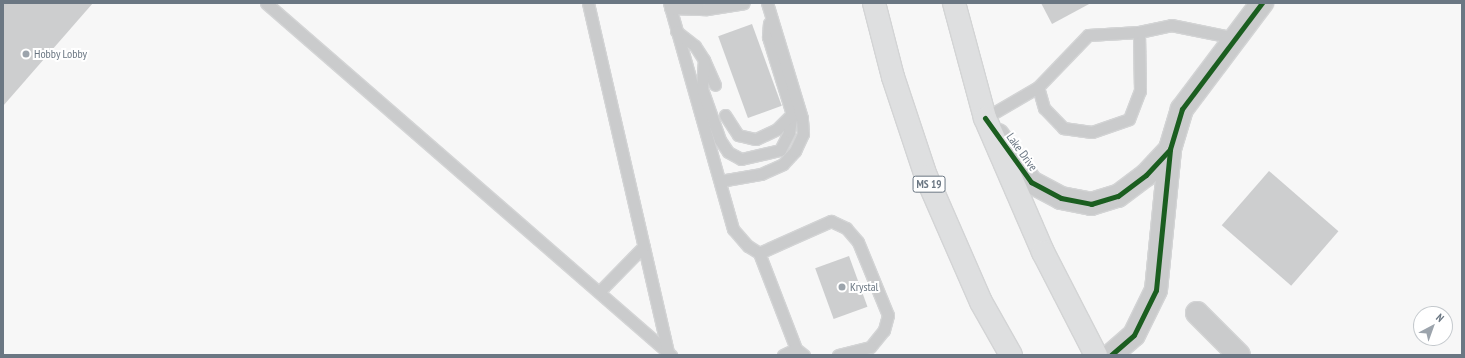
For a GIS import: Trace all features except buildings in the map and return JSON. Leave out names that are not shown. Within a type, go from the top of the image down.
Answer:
[{"type":"main road","name":"MS 19","points":[[874,3],[893,77],[926,176],[981,302],[1011,355]]},
{"type":"main road","points":[[954,3],[985,118],[1043,252],[1096,355]]},
{"type":"street","name":"Lake Drive","points":[[1111,355],[1134,335],[1156,290],[1170,148],[1182,109],[1262,3]]},
{"type":"street","name":"Lake Drive","points":[[985,118],[1031,182],[1061,198],[1091,204],[1118,196],[1146,175],[1170,148]]},
{"type":"street","points":[[1197,314],[1240,355]]},
{"type":"lane","points":[[266,3],[670,354]]},
{"type":"lane","points":[[588,3],[670,354]]},
{"type":"lane","points":[[744,3],[707,9],[670,6],[733,229],[748,246],[759,253],[800,352],[783,355]]},
{"type":"lane","points":[[720,181],[760,174],[783,164],[795,151],[803,134],[802,118],[770,16],[768,3]]},
{"type":"lane","points":[[704,60],[702,89],[720,140],[728,152],[741,159],[780,150],[789,132],[792,114],[768,37],[770,16]]},
{"type":"lane","points":[[985,118],[1038,87],[1088,35],[1139,32],[1171,25],[1235,38]]},
{"type":"lane","points":[[676,31],[695,46],[704,60],[715,86]]},
{"type":"lane","points":[[1038,87],[1044,108],[1063,128],[1092,132],[1129,119],[1140,91],[1139,32]]},
{"type":"lane","points":[[725,115],[738,135],[756,139],[777,129],[792,114]]},
{"type":"lane","points":[[759,253],[831,221],[846,228],[858,242],[888,315],[884,330],[870,347],[838,355]]},
{"type":"lane","points":[[599,292],[644,246]]},
{"type":"cycle path","points":[[1111,355],[1134,335],[1156,290],[1170,149],[1182,109],[1262,3]]},
{"type":"cycle path","points":[[985,118],[1031,182],[1061,198],[1091,204],[1118,196],[1146,175],[1170,149]]},
{"type":"place","name":"Hobby Lobby","points":[[26,54]]},
{"type":"place","name":"Krystal","points":[[842,287]]}]
